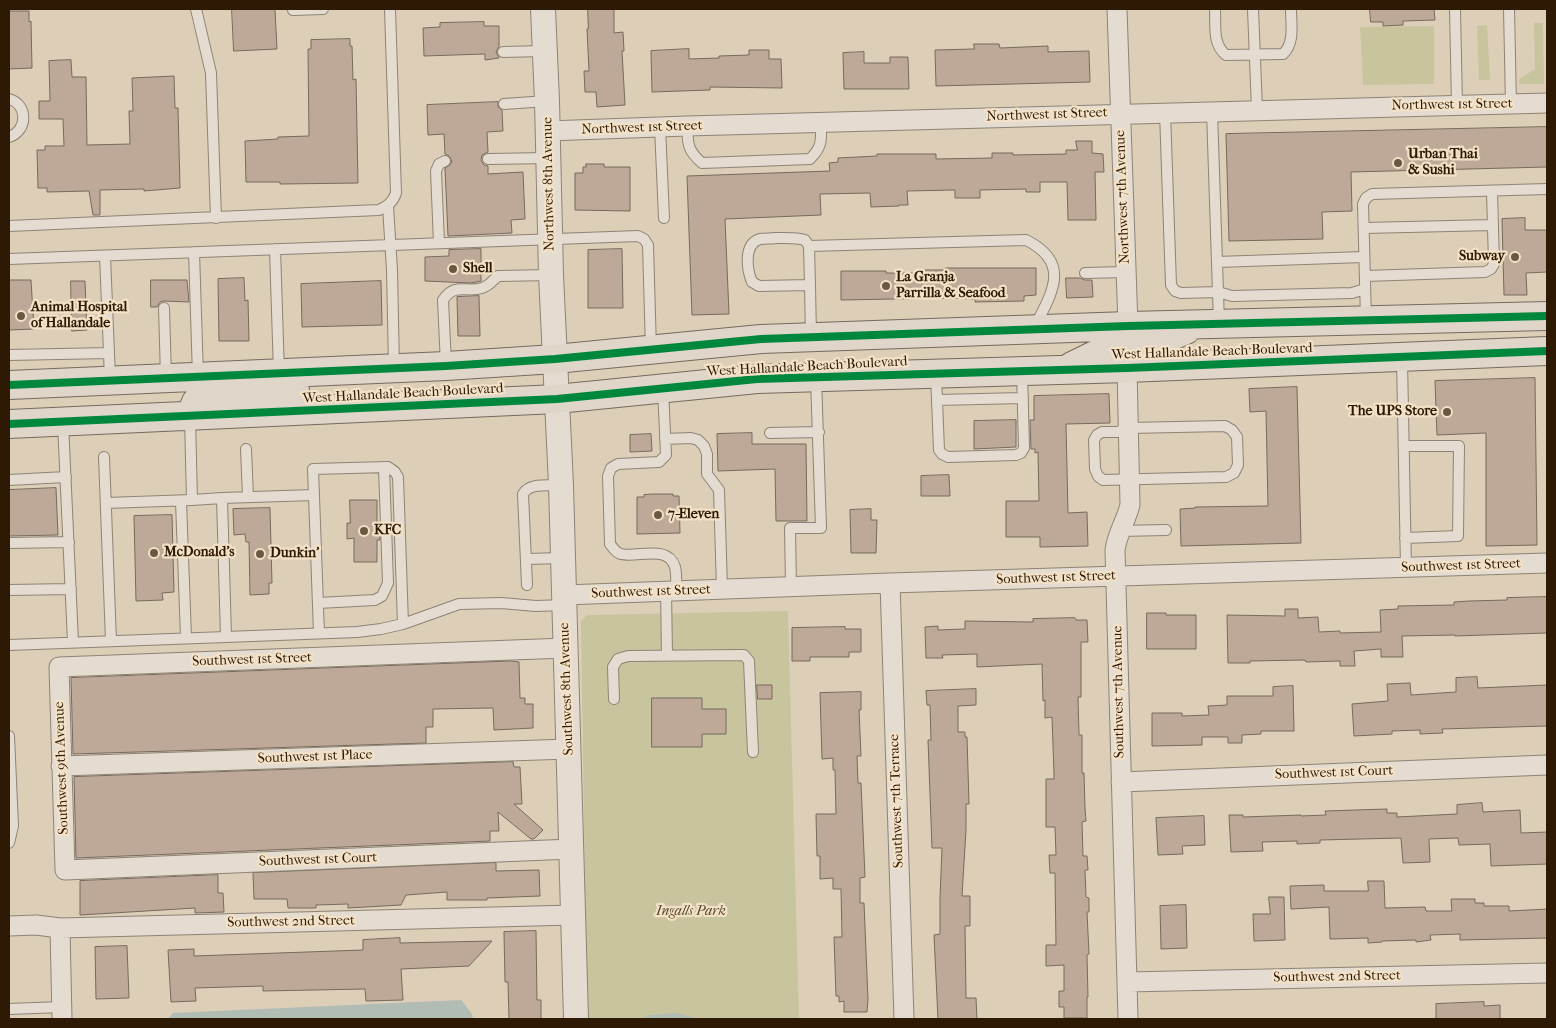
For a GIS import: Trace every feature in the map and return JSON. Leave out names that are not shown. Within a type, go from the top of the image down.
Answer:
[{"type":"main road","name":"West Hallandale Beach Boulevard","points":[[9,385],[446,366],[554,359],[761,339],[1128,326],[1547,316]]},
{"type":"main road","points":[[1127,368],[1135,355],[1149,346],[1210,324]]},
{"type":"main road","points":[[1064,370],[1105,350],[1122,337],[1128,326]]},
{"type":"main road","name":"West Hallandale Beach Boulevard","points":[[9,424],[557,399],[757,378],[816,377],[937,387],[1022,371],[1547,351]]},
{"type":"main road","points":[[190,417],[196,402],[214,396],[293,391],[324,371]]},
{"type":"main road","points":[[52,423],[59,410],[89,404],[156,402],[169,396],[183,378]]},
{"type":"street","name":"Northwest 8th Avenue","points":[[542,9],[547,101],[554,359]]},
{"type":"street","name":"Northwest 7th Avenue","points":[[1117,9],[1128,326]]},
{"type":"street","name":"Northwest 1st Street","points":[[547,132],[1120,113],[1547,103]]},
{"type":"street","name":"Southwest 8th Avenue","points":[[554,359],[561,485],[576,1019]]},
{"type":"street","name":"Southwest 7th Avenue","points":[[1127,368],[1130,505],[1115,550],[1128,1019]]},
{"type":"street","name":"Southwest 1st Street","points":[[564,600],[671,591],[791,586],[1547,563]]},
{"type":"street","name":"Southwest 7th Terrace","points":[[890,583],[904,1019]]},
{"type":"street","name":"Southwest 1st Street","points":[[59,667],[566,648]]},
{"type":"street","name":"Southwest 9th Avenue","points":[[59,667],[65,870]]},
{"type":"street","name":"Southwest 1st Place","points":[[61,766],[569,748]]},
{"type":"street","name":"Southwest 1st Court","points":[[1121,782],[1547,765]]},
{"type":"street","name":"Southwest 1st Court","points":[[65,870],[572,849]]},
{"type":"street","name":"Southwest 2nd Street","points":[[9,926],[36,925],[60,928],[574,915]]},
{"type":"street","points":[[60,928],[62,1013]]},
{"type":"street","name":"Southwest 2nd Street","points":[[1127,982],[1547,973]]},
{"type":"lane","points":[[196,9],[210,73],[216,218]]},
{"type":"lane","points":[[293,10],[323,9]]},
{"type":"lane","points":[[9,226],[379,210],[388,206],[394,200],[396,193],[390,9]]},
{"type":"lane","points":[[1215,9],[1216,44],[1219,50],[1226,55],[1283,54],[1291,42],[1291,9]]},
{"type":"lane","points":[[1253,9],[1257,110]]},
{"type":"lane","points":[[1455,9],[1457,105]]},
{"type":"lane","points":[[1509,9],[1511,104]]},
{"type":"lane","points":[[503,52],[544,51]]},
{"type":"lane","points":[[9,99],[17,102],[21,107],[23,116],[19,132],[9,137]]},
{"type":"lane","points":[[504,104],[547,101]]},
{"type":"lane","points":[[1210,324],[1218,292],[1212,111]]},
{"type":"lane","points":[[1165,112],[1171,285],[1175,291],[1181,293],[1218,292],[1232,296],[1352,293],[1365,289]]},
{"type":"lane","points":[[687,126],[688,146],[694,156],[702,163],[810,159],[819,150],[821,122]]},
{"type":"lane","points":[[660,127],[664,218]]},
{"type":"lane","points":[[488,159],[548,158]]},
{"type":"lane","points":[[439,243],[436,171],[439,164],[445,161]]},
{"type":"lane","points":[[1366,320],[1363,204],[1366,198],[1372,194],[1547,189]]},
{"type":"lane","points":[[1365,276],[1486,272],[1491,269],[1494,264],[1492,191]]},
{"type":"lane","points":[[388,206],[392,270],[394,368]]},
{"type":"lane","points":[[1364,228],[1493,225]]},
{"type":"lane","points":[[9,259],[638,236],[644,238],[648,245],[651,350]]},
{"type":"lane","points":[[810,284],[759,286],[752,282],[749,274],[748,252],[752,244],[759,239],[798,238],[804,240],[809,246],[810,284],[811,338]]},
{"type":"lane","points":[[809,246],[1026,240],[1035,245],[1048,257],[1054,273],[1052,294],[1033,330]]},
{"type":"lane","points":[[275,249],[279,374]]},
{"type":"lane","points":[[183,378],[194,252]]},
{"type":"lane","points":[[105,256],[110,381]]},
{"type":"lane","points":[[1217,262],[1364,257]]},
{"type":"lane","points":[[1085,273],[1125,272]]},
{"type":"lane","points":[[446,366],[443,300],[448,292],[456,289],[481,288],[490,284],[498,276],[551,274]]},
{"type":"lane","points":[[164,308],[183,378]]},
{"type":"lane","points":[[9,355],[109,353]]},
{"type":"lane","points":[[1402,357],[1406,568]]},
{"type":"lane","points":[[1022,371],[1024,448],[1020,453],[1016,456],[948,457],[939,450],[937,387],[1022,398]]},
{"type":"lane","points":[[791,586],[790,528],[821,528],[816,377]]},
{"type":"lane","points":[[663,388],[666,455],[659,462],[618,464],[611,468],[608,476],[610,544],[614,550],[620,554],[665,555],[672,560],[675,568],[671,591],[667,655]]},
{"type":"lane","points":[[190,417],[192,500]]},
{"type":"lane","points":[[52,423],[66,477],[73,642]]},
{"type":"lane","points":[[1225,426],[1237,436],[1238,465],[1234,472],[1226,477],[1130,480],[1103,480],[1098,476],[1095,469],[1094,440],[1097,435],[1102,432],[1117,432],[1129,428],[1225,426]]},
{"type":"lane","points":[[770,433],[819,432]]},
{"type":"lane","points":[[665,439],[691,438],[698,440],[704,446],[707,454],[708,474],[719,490],[722,589]]},
{"type":"lane","points":[[1404,446],[1459,446],[1458,536],[1405,538]]},
{"type":"lane","points":[[246,449],[248,497]]},
{"type":"lane","points":[[104,457],[112,641]]},
{"type":"lane","points":[[318,603],[375,600],[382,596],[388,584],[386,467]]},
{"type":"lane","points":[[319,632],[313,469],[386,467],[395,472],[398,477],[403,624]]},
{"type":"lane","points":[[9,480],[66,477]]},
{"type":"lane","points":[[527,585],[523,494],[531,486],[561,485]]},
{"type":"lane","points":[[106,503],[314,494]]},
{"type":"lane","points":[[222,498],[226,637]]},
{"type":"lane","points":[[180,501],[186,638]]},
{"type":"lane","points":[[1120,531],[1166,530]]},
{"type":"lane","points":[[9,543],[69,542]]},
{"type":"lane","points":[[526,559],[563,558]]},
{"type":"lane","points":[[9,590],[71,588]]},
{"type":"lane","points":[[9,644],[357,632],[381,630],[403,624],[459,604],[501,603],[536,606],[564,600]]},
{"type":"lane","points":[[614,699],[613,667],[618,659],[628,656],[744,655],[749,661],[753,752]]},
{"type":"lane","points":[[9,736],[13,826],[9,843]]},
{"type":"lane","points":[[9,1009],[62,1013]]},
{"type":"green space","points":[[1534,23],[1543,23],[1544,84],[1519,84],[1519,79],[1535,69]]},
{"type":"green space","points":[[1487,25],[1490,80],[1479,80],[1477,26]]},
{"type":"green space","points":[[1434,26],[1434,84],[1363,85],[1360,27]]},
{"type":"green space","name":"Ingalls Park","points":[[788,611],[799,1019],[587,1019],[581,621],[587,615]]},
{"type":"shaded area","points":[[461,1000],[472,1014],[473,1019],[168,1019],[173,1013]]},
{"type":"shaded area","points":[[676,1013],[700,1019],[639,1019],[650,1015]]},
{"type":"building","points":[[232,9],[275,9],[277,49],[234,51]]},
{"type":"building","points":[[588,9],[614,9],[614,33],[623,32],[624,51],[622,51],[625,105],[597,107],[596,92],[585,92],[584,71],[589,71]]},
{"type":"building","points":[[1370,9],[1434,9],[1435,20],[1403,21],[1403,25],[1383,26],[1383,22],[1371,22]]},
{"type":"building","points":[[9,11],[29,11],[32,68],[9,69]]},
{"type":"building","points":[[484,22],[484,26],[499,26],[499,46],[496,52],[499,58],[485,60],[485,54],[424,56],[423,28],[440,27],[440,23]]},
{"type":"building","points":[[350,39],[353,80],[356,79],[358,183],[280,184],[280,182],[246,182],[245,141],[309,136],[308,49],[311,49],[311,40]]},
{"type":"building","points":[[974,44],[999,44],[1000,48],[1048,46],[1048,52],[1089,51],[1090,82],[936,86],[935,50],[974,49]]},
{"type":"building","points":[[689,49],[689,59],[749,55],[749,50],[769,50],[769,59],[781,59],[782,88],[710,87],[710,90],[652,92],[651,51]]},
{"type":"building","points":[[864,52],[864,63],[890,63],[890,57],[908,57],[909,89],[844,89],[843,53]]},
{"type":"building","points":[[71,60],[72,77],[86,77],[87,145],[130,144],[129,111],[133,111],[132,78],[174,76],[175,108],[178,108],[180,188],[144,191],[144,189],[100,190],[100,215],[93,215],[89,191],[47,192],[47,188],[38,188],[37,150],[45,150],[45,146],[64,146],[63,119],[39,119],[39,101],[50,101],[49,61]]},
{"type":"building","points":[[498,102],[498,107],[502,110],[503,131],[487,132],[488,152],[482,155],[481,160],[484,165],[488,166],[488,174],[523,172],[525,219],[511,220],[512,233],[448,236],[445,168],[452,161],[445,154],[444,134],[428,135],[427,105]]},
{"type":"building","points":[[1547,127],[1547,167],[1351,172],[1352,211],[1322,212],[1323,239],[1229,241],[1226,134]]},
{"type":"building","points":[[1076,141],[1092,141],[1092,153],[1103,154],[1104,172],[1095,172],[1096,220],[1068,220],[1067,182],[1040,182],[1040,192],[1026,192],[1026,189],[980,190],[980,198],[955,198],[955,190],[907,191],[908,205],[899,206],[871,207],[870,193],[820,194],[821,215],[725,219],[729,314],[692,315],[687,176],[830,171],[829,163],[838,162],[838,158],[877,156],[877,154],[936,154],[936,159],[992,158],[992,153],[1013,153],[1013,155],[1066,154],[1066,150],[1077,150]]},
{"type":"building","points":[[586,164],[604,164],[604,167],[630,167],[630,211],[575,210],[575,173],[583,173],[583,167],[586,167]]},
{"type":"building","points":[[1525,218],[1525,230],[1547,230],[1547,272],[1526,273],[1527,295],[1504,295],[1502,219]]},
{"type":"building","name":"Shell","points":[[481,249],[481,281],[471,283],[425,281],[425,257],[449,256],[449,250]]},
{"type":"building","points":[[622,249],[623,308],[588,308],[588,250]]},
{"type":"building","points":[[946,268],[1036,268],[1036,295],[1024,296],[1024,301],[975,302],[975,299],[947,298],[841,300],[841,271],[915,273],[915,270],[946,270]]},
{"type":"building","points":[[244,278],[245,301],[248,300],[249,341],[219,341],[218,279]]},
{"type":"building","points":[[1066,278],[1092,280],[1093,297],[1067,298]]},
{"type":"building","points":[[9,280],[31,280],[34,329],[9,330]]},
{"type":"building","points":[[151,280],[187,280],[189,302],[163,301],[157,307],[151,307]]},
{"type":"building","points":[[71,281],[85,281],[87,330],[72,331]]},
{"type":"building","points":[[381,281],[382,325],[302,327],[301,284]]},
{"type":"building","name":"Shell","points":[[479,296],[480,336],[458,336],[457,297]]},
{"type":"building","points":[[1535,378],[1537,545],[1486,546],[1486,433],[1437,435],[1435,381]]},
{"type":"building","points":[[1297,387],[1301,543],[1181,546],[1180,509],[1268,506],[1266,411],[1250,412],[1249,389]]},
{"type":"building","points":[[1109,394],[1110,423],[1066,424],[1068,513],[1087,512],[1088,546],[1040,547],[1040,537],[1006,537],[1006,501],[1039,501],[1038,452],[1035,453],[1035,449],[1031,449],[1030,420],[1034,420],[1034,396]]},
{"type":"building","points":[[1016,420],[1016,447],[974,449],[974,421]]},
{"type":"building","points":[[752,433],[752,444],[806,444],[807,521],[776,521],[775,469],[718,471],[717,434]]},
{"type":"building","points":[[651,434],[652,451],[630,452],[630,435]]},
{"type":"building","points":[[949,475],[950,496],[921,496],[921,476]]},
{"type":"building","points":[[56,488],[58,535],[9,536],[9,490]]},
{"type":"building","name":"7-Eleven","points":[[653,494],[673,494],[673,496],[679,496],[680,533],[637,534],[637,497]]},
{"type":"building","name":"KFC","points":[[350,500],[377,500],[377,522],[379,522],[380,540],[377,540],[377,562],[354,562],[354,538],[347,539],[347,523],[350,523]]},
{"type":"building","name":"Dunkin'","points":[[270,508],[272,583],[269,583],[269,594],[250,595],[249,542],[246,542],[245,534],[234,535],[233,509]]},
{"type":"building","points":[[871,509],[871,520],[877,520],[876,553],[851,553],[850,510]]},
{"type":"building","name":"McDonald's","points":[[172,515],[174,592],[162,593],[163,600],[136,601],[134,516]]},
{"type":"building","points":[[1547,597],[1547,633],[1402,636],[1403,657],[1381,657],[1381,649],[1354,651],[1355,666],[1340,666],[1340,661],[1306,662],[1305,660],[1228,663],[1227,615],[1285,616],[1285,609],[1298,609],[1298,618],[1318,617],[1319,632],[1381,632],[1380,610],[1398,609],[1398,606],[1454,605],[1454,602]]},
{"type":"building","points":[[1147,613],[1196,615],[1196,649],[1147,649]]},
{"type":"building","points":[[1075,618],[1076,620],[1087,620],[1088,642],[1081,642],[1081,697],[1078,697],[1079,735],[1082,735],[1082,773],[1084,773],[1086,821],[1082,822],[1083,856],[1087,856],[1088,870],[1085,870],[1086,897],[1089,898],[1089,912],[1087,912],[1089,954],[1087,955],[1087,1018],[1064,1018],[1064,1007],[1059,1007],[1059,991],[1064,991],[1064,965],[1046,966],[1046,945],[1056,945],[1055,873],[1050,873],[1049,855],[1056,855],[1055,827],[1046,827],[1046,779],[1054,779],[1054,774],[1052,717],[1045,718],[1042,664],[977,667],[977,654],[942,655],[943,658],[926,658],[925,627],[938,626],[938,630],[965,629],[965,621],[1033,622],[1033,619]]},
{"type":"building","points":[[845,627],[845,629],[861,629],[861,652],[849,652],[849,657],[810,657],[810,661],[792,661],[792,628]]},
{"type":"building","points":[[519,662],[520,698],[525,698],[525,704],[533,704],[533,728],[494,730],[493,708],[433,709],[433,727],[426,727],[426,743],[73,754],[71,678]]},
{"type":"building","points":[[1477,677],[1478,688],[1547,685],[1547,726],[1442,729],[1443,733],[1420,734],[1420,730],[1392,731],[1392,734],[1354,736],[1352,704],[1388,701],[1387,684],[1410,683],[1411,695],[1456,692],[1456,678]]},
{"type":"building","points":[[757,685],[772,685],[772,699],[758,699]]},
{"type":"building","points":[[1293,686],[1294,731],[1261,731],[1261,734],[1242,735],[1242,743],[1228,743],[1228,737],[1202,737],[1202,745],[1152,746],[1152,713],[1182,713],[1182,716],[1209,715],[1208,706],[1227,705],[1227,696],[1273,696],[1273,687]]},
{"type":"building","points":[[976,689],[976,705],[958,706],[958,732],[965,732],[965,737],[967,737],[969,804],[966,804],[962,896],[970,896],[970,926],[965,926],[966,998],[976,998],[977,1019],[938,1019],[934,935],[940,934],[942,848],[932,848],[928,740],[931,740],[930,705],[927,705],[926,691]]},
{"type":"building","points":[[861,692],[861,710],[859,710],[861,756],[857,756],[858,783],[861,783],[865,877],[860,878],[860,903],[864,903],[868,999],[867,1012],[844,1012],[844,1001],[839,1002],[839,996],[836,996],[834,937],[842,937],[841,889],[833,889],[833,878],[820,879],[820,856],[817,856],[816,814],[836,814],[833,758],[822,759],[820,693]]},
{"type":"building","points":[[652,698],[702,698],[702,709],[726,709],[726,734],[702,734],[702,747],[652,747]]},
{"type":"building","points":[[513,762],[514,767],[520,767],[522,804],[514,804],[543,830],[534,839],[531,839],[498,812],[499,831],[490,831],[490,841],[76,858],[74,777]]},
{"type":"building","points":[[1482,803],[1483,812],[1520,810],[1521,833],[1547,832],[1547,864],[1491,866],[1490,844],[1459,845],[1458,838],[1429,839],[1430,862],[1403,863],[1401,838],[1320,840],[1320,843],[1297,844],[1297,841],[1262,842],[1263,851],[1231,852],[1229,815],[1243,815],[1243,817],[1301,816],[1326,815],[1325,811],[1387,809],[1387,813],[1397,813],[1397,817],[1457,814],[1457,805]]},
{"type":"building","points":[[1204,816],[1205,845],[1182,846],[1183,854],[1158,855],[1156,818]]},
{"type":"building","points":[[496,863],[496,871],[539,870],[540,896],[487,898],[487,900],[447,900],[447,892],[406,895],[401,905],[348,908],[348,904],[316,905],[316,908],[288,908],[287,899],[254,899],[253,873]]},
{"type":"building","points":[[218,875],[218,893],[223,893],[224,912],[195,913],[195,908],[80,915],[80,881]]},
{"type":"building","points":[[1368,881],[1384,881],[1385,908],[1425,907],[1426,911],[1452,911],[1451,899],[1475,899],[1475,903],[1484,903],[1484,906],[1509,906],[1509,911],[1547,909],[1547,938],[1460,940],[1460,934],[1430,935],[1431,940],[1416,942],[1416,940],[1368,943],[1368,938],[1330,939],[1329,907],[1291,909],[1290,886],[1324,885],[1324,891],[1368,891]]},
{"type":"building","points":[[1269,897],[1284,897],[1285,940],[1254,941],[1253,914],[1270,914]]},
{"type":"building","points":[[1186,905],[1187,948],[1161,949],[1160,906]]},
{"type":"building","points":[[536,931],[537,1000],[541,1000],[541,1019],[509,1019],[508,982],[505,982],[504,932]]},
{"type":"building","points":[[400,938],[400,943],[492,941],[469,966],[401,969],[403,1000],[366,1001],[365,989],[263,991],[263,986],[195,988],[196,1001],[171,1002],[168,950],[194,949],[194,956],[363,950],[363,940]]},
{"type":"building","points":[[127,946],[129,998],[96,999],[95,947]]},
{"type":"building","points":[[1484,1002],[1484,1006],[1500,1005],[1500,1019],[1436,1019],[1436,1004]]},
{"type":"cycle path","points":[[9,385],[446,366],[555,359],[761,339],[1128,326],[1547,316]]},
{"type":"cycle path","points":[[9,424],[557,399],[757,379],[1127,368],[1547,351]]},
{"type":"place","name":"Urban Thai & Sushi","points":[[1398,163]]},
{"type":"place","name":"Subway","points":[[1515,257]]},
{"type":"place","name":"Shell","points":[[453,269]]},
{"type":"place","name":"La Granja Parrilla & Seafood","points":[[886,286]]},
{"type":"place","name":"Animal Hospital of Hallandale","points":[[21,316]]},
{"type":"place","name":"The UPS Store","points":[[1447,412]]},
{"type":"place","name":"7-Eleven","points":[[658,515]]},
{"type":"place","name":"KFC","points":[[364,531]]},
{"type":"place","name":"McDonald's","points":[[154,553]]},
{"type":"place","name":"Dunkin'","points":[[260,554]]}]
